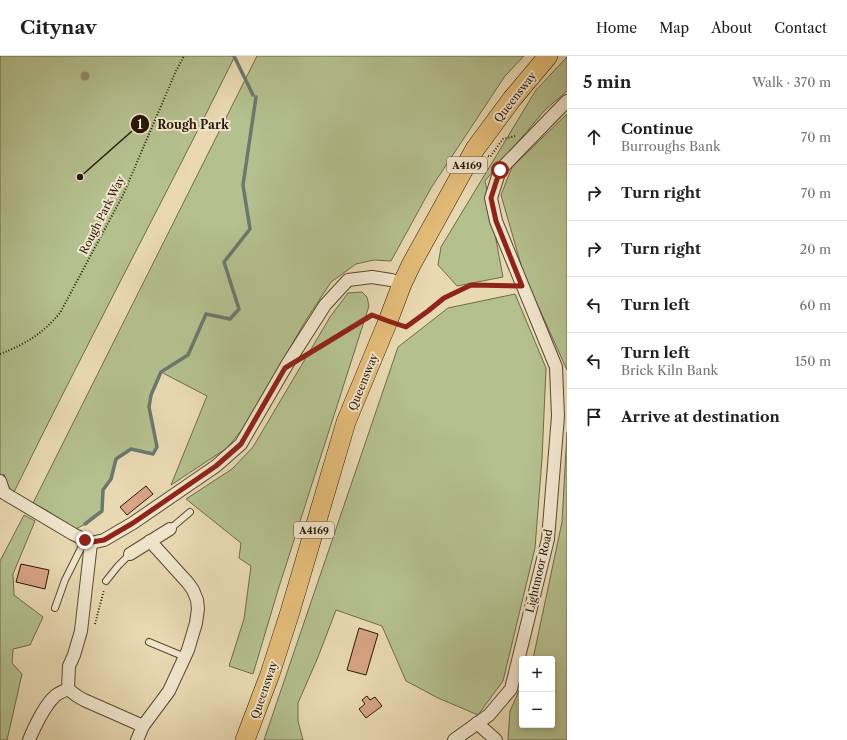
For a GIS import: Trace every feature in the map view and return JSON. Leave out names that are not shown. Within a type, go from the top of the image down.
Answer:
[{"type":"main road","name":"Queensway","points":[[245,740],[270,674],[290,612],[346,422],[402,284],[475,149],[512,99],[548,56]]},
{"type":"street","name":"Lightmoor Road","points":[[454,740],[489,715],[511,689],[548,539],[558,416],[556,367],[496,221],[491,198],[500,170],[567,100]]},
{"type":"street","points":[[0,481],[4,493],[88,541],[104,540],[133,523],[216,466],[241,444],[288,363],[325,305],[348,280],[372,277],[391,280],[402,284]]},
{"type":"street","points":[[130,554],[170,529]]},
{"type":"street","points":[[68,689],[70,666],[81,631],[88,541]]},
{"type":"street","points":[[137,740],[143,726],[169,690],[188,650],[196,623],[198,609],[197,600],[193,590],[150,541]]},
{"type":"street","points":[[68,689],[84,700],[143,726]]},
{"type":"street","points":[[29,740],[48,705],[55,696],[68,689]]},
{"type":"street","points":[[478,723],[496,740]]},
{"type":"lane","points":[[170,529],[190,512]]},
{"type":"lane","points":[[55,608],[65,580],[88,541]]},
{"type":"lane","points":[[106,581],[130,554]]},
{"type":"lane","points":[[149,642],[184,657]]},
{"type":"path","name":"Rough Park Way","points":[[0,354],[36,336],[51,324],[60,313],[123,196],[176,71],[184,56]]},
{"type":"path","points":[[475,149],[490,158],[503,139],[536,132]]},
{"type":"path","points":[[305,356],[372,315],[406,327],[444,298],[471,285],[522,286]]},
{"type":"green space","points":[[0,56],[235,56],[13,494],[4,474],[0,483]]},
{"type":"green space","points":[[257,56],[524,56],[505,76],[431,188],[391,261],[374,260],[356,264],[331,282],[306,320],[244,427],[227,448],[171,485],[207,396],[161,372],[151,395],[149,407],[157,447],[153,454],[131,449],[116,459],[111,479],[103,490],[102,511],[76,529],[33,503]]},
{"type":"green space","points":[[567,57],[567,91],[545,110],[485,181],[503,277],[457,286],[438,265],[441,247],[536,90]]},
{"type":"green space","points":[[567,114],[567,370],[524,275],[501,195],[512,167]]},
{"type":"green space","points":[[362,292],[367,297],[369,306],[278,590],[253,674],[229,666],[244,619],[251,566],[239,558],[241,543],[186,499],[232,469],[253,447],[330,317],[348,293]]},
{"type":"green space","points":[[515,294],[546,368],[542,459],[535,548],[503,681],[478,715],[438,698],[406,681],[382,626],[336,610],[298,703],[298,721],[303,740],[264,740],[398,347],[448,308]]},
{"type":"green space","points":[[567,432],[567,740],[508,740],[510,711],[519,691],[519,728],[555,728],[555,656],[534,656],[562,522]]},
{"type":"green space","points":[[24,515],[35,521],[13,574],[14,595],[43,617],[30,645],[13,649],[12,663],[22,674],[7,740],[0,740],[0,561]]},
{"type":"building","points":[[146,486],[153,494],[127,515],[120,507]]},
{"type":"building","points":[[21,564],[49,570],[45,589],[16,582]]},
{"type":"building","points":[[359,628],[378,634],[366,675],[347,670]]},
{"type":"building","points":[[367,696],[370,700],[375,697],[382,706],[366,718],[359,709],[365,704],[362,700]]},
{"type":"waterway","points":[[234,56],[253,95]]},
{"type":"waterway","points":[[85,524],[102,511],[103,490],[111,479],[116,459],[131,449],[153,454],[157,447],[149,407],[151,395],[161,372],[188,355],[206,314],[230,319],[239,309],[224,262],[250,229],[243,185],[256,97]]},
{"type":"place","name":"Rough Park","points":[[80,177]]},
{"type":"route","points":[[85,540],[92,542],[104,540],[133,523],[216,466],[241,444],[285,368],[372,315],[406,327],[444,298],[471,285],[522,286],[496,221],[491,198],[500,170]]}]
